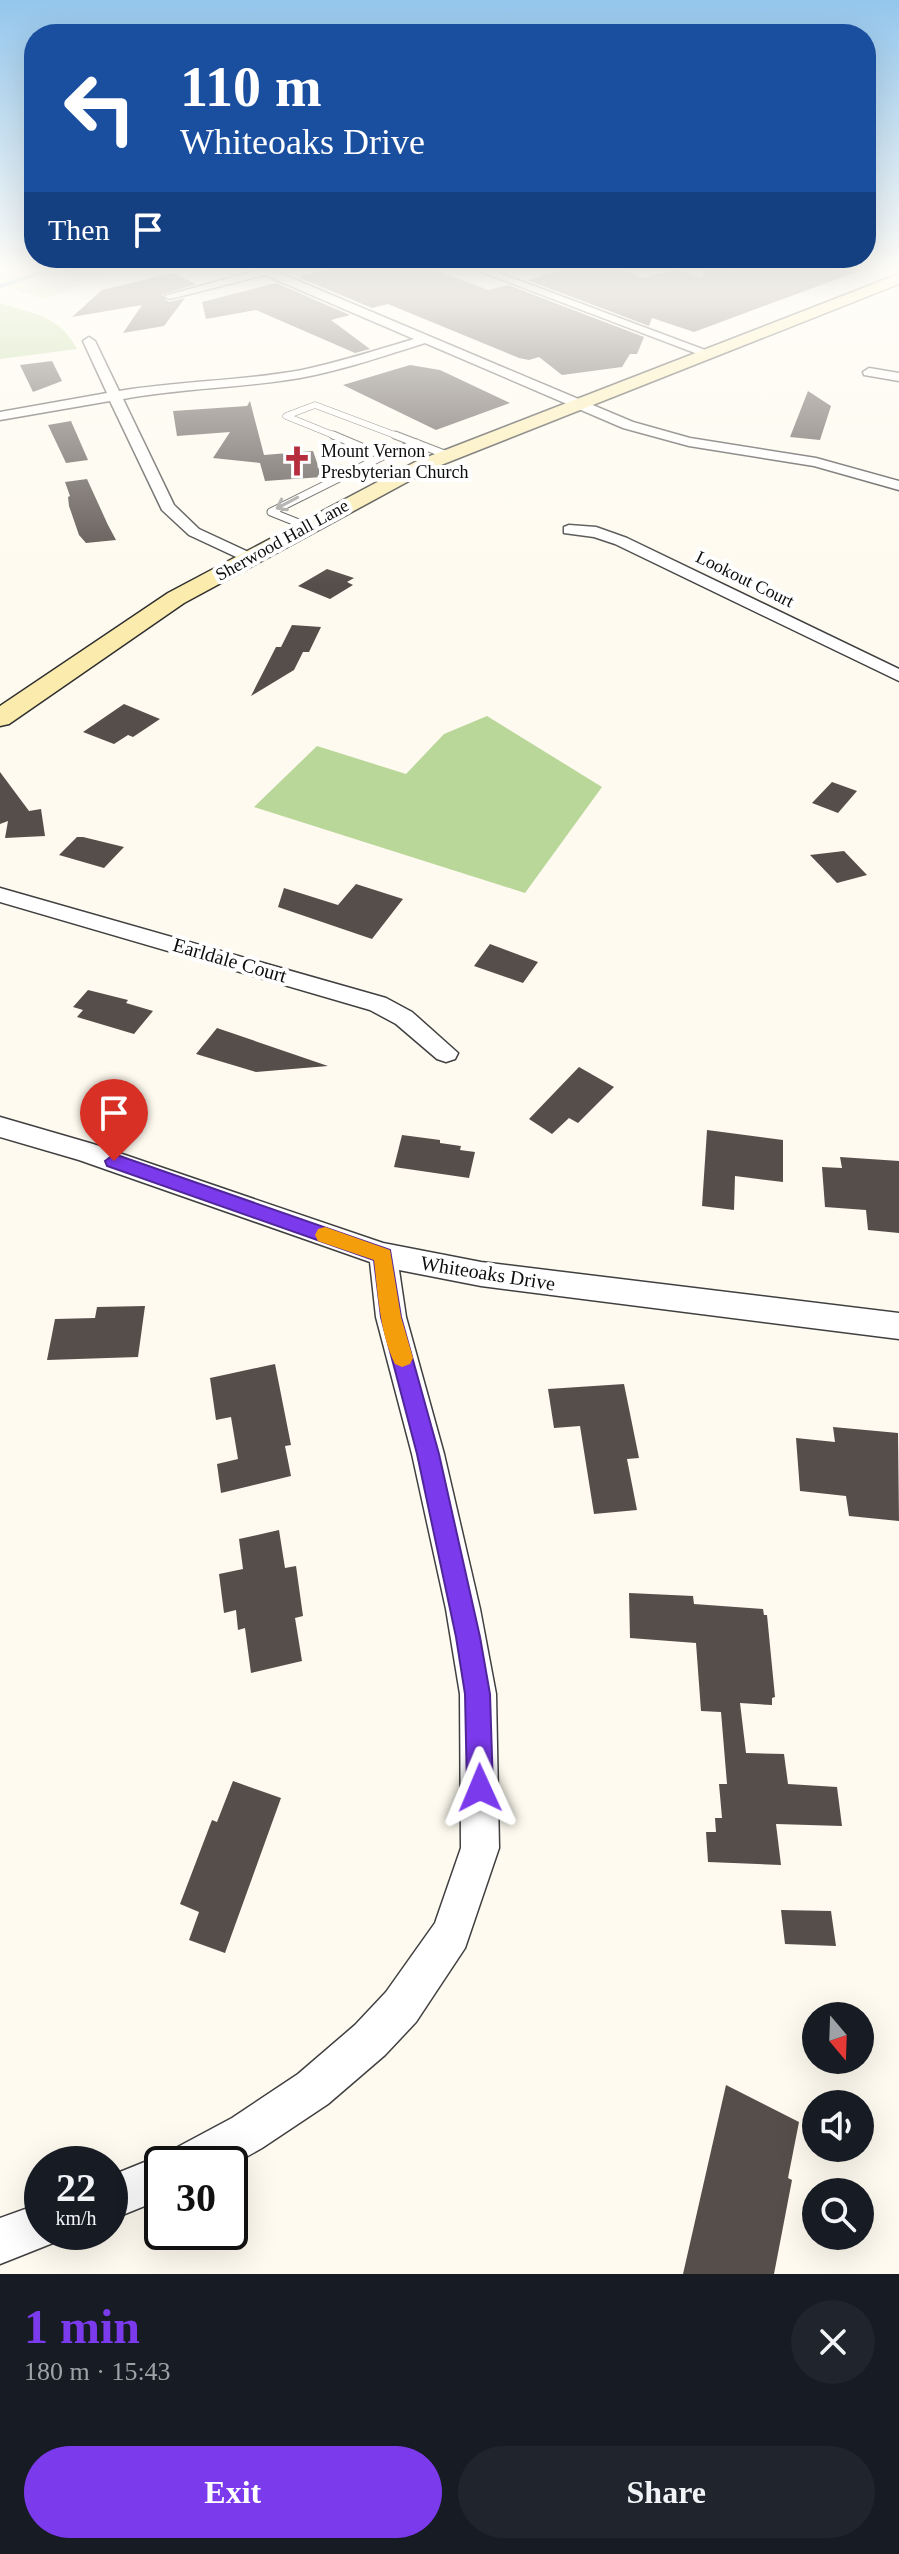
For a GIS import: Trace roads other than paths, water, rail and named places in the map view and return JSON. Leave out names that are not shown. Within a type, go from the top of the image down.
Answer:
[{"type":"main road","name":"Sherwood Hall Lane","points":[[0,718],[121,633],[306,526],[447,455],[659,372]]},
{"type":"street","points":[[105,372],[167,507],[194,532],[249,558]]},
{"type":"street","points":[[0,416],[117,395],[306,372]]},
{"type":"street","points":[[499,372],[577,405],[667,437],[816,462],[899,486]]},
{"type":"street","points":[[870,372],[899,377]]},
{"type":"street","name":"Lookout Court","points":[[569,530],[596,532],[621,541],[899,676]]},
{"type":"street","name":"Earldale Court","points":[[0,895],[378,1004],[404,1018],[446,1053]]},
{"type":"street","name":"Whiteoaks Drive","points":[[0,1127],[84,1151],[383,1255],[481,1274],[899,1326]]},
{"type":"street","points":[[223,2146],[313,2089],[370,2040],[401,2007],[425,1977],[451,1934],[462,1911],[480,1848],[478,1694],[431,1466],[391,1317],[383,1255]]},
{"type":"street","points":[[0,2241],[24,2232]]},
{"type":"lane","points":[[383,456],[286,416],[315,405],[447,455]]},
{"type":"lane","points":[[306,526],[271,512],[383,456],[417,443]]},
{"type":"place","name":"Mount Vernon Presbyterian Church","points":[[297,461]]}]
